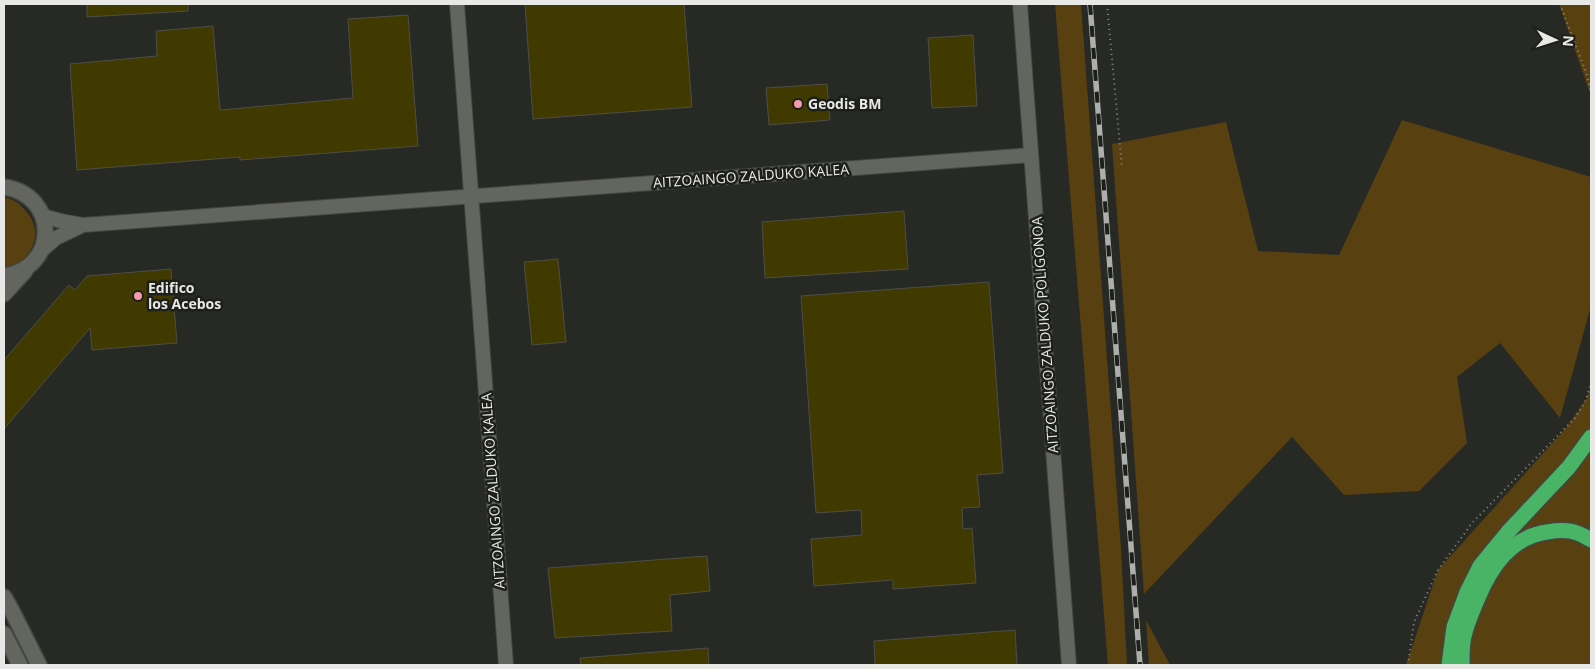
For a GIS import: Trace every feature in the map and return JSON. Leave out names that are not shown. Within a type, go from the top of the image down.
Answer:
[{"type":"highway","points":[[1449,665],[1454,627],[1466,592],[1480,566],[1508,532],[1569,467],[1591,437]]},
{"type":"highway","points":[[1462,665],[1463,642],[1472,611],[1486,579],[1500,558],[1518,542],[1536,533],[1558,530],[1578,532],[1591,540]]},
{"type":"street","name":"AITZOAINGO ZALDUKO KALEA","points":[[457,4],[506,665]]},
{"type":"street","name":"AITZOAINGO ZALDUKO POLIGONOA","points":[[1020,4],[1069,665]]},
{"type":"street","name":"AITZOAINGO ZALDUKO KALEA","points":[[43,216],[61,222],[83,225],[1032,155]]},
{"type":"street","points":[[4,294],[36,260],[42,250],[45,239],[43,216],[38,207],[22,192],[7,185]]},
{"type":"street","name":"AITZOAINGO ZALDUKO KALEA","points":[[42,250],[56,238],[83,225]]},
{"type":"street","points":[[4,276],[14,275],[27,268]]},
{"type":"street","points":[[4,597],[39,665]]},
{"type":"street","points":[[4,634],[20,665]]},
{"type":"path","points":[[1107,4],[1122,168]]},
{"type":"path","points":[[1560,4],[1587,75],[1591,93]]},
{"type":"path","points":[[1408,665],[1414,622],[1438,570],[1472,523],[1575,418],[1586,400],[1591,383]]},
{"type":"shaded area","points":[[1055,4],[1081,4],[1121,549],[1127,665],[1108,665]]},
{"type":"shaded area","points":[[1559,4],[1591,4],[1591,96]]},
{"type":"shaded area","points":[[1402,120],[1591,177],[1591,306],[1560,418],[1500,343],[1457,377],[1467,443],[1419,491],[1344,495],[1292,437],[1144,594],[1112,144],[1226,122],[1258,251],[1339,255]]},
{"type":"shaded area","points":[[4,198],[16,202],[26,211],[34,225],[35,236],[34,243],[27,255],[16,264],[4,268]]},
{"type":"shaded area","points":[[1591,386],[1591,665],[1406,665],[1438,570],[1566,428],[1586,400]]},
{"type":"shaded area","points":[[1146,620],[1170,665],[1149,665]]},
{"type":"building","points":[[87,4],[188,4],[188,11],[87,17]]},
{"type":"building","points":[[525,4],[684,4],[692,107],[533,119]]},
{"type":"building","points":[[408,15],[418,146],[240,160],[240,157],[77,170],[70,64],[157,56],[156,31],[213,26],[220,110],[353,98],[348,19]]},
{"type":"building","points":[[973,35],[977,106],[932,108],[928,38]]},
{"type":"building","name":"Geodis BM","points":[[827,84],[830,120],[769,125],[766,88]]},
{"type":"building","points":[[904,211],[908,269],[765,278],[762,222]]},
{"type":"building","points":[[558,259],[566,342],[532,345],[524,262]]},
{"type":"building","points":[[171,269],[177,343],[92,350],[90,328],[4,429],[4,360],[69,285],[75,290],[87,276]]},
{"type":"building","points":[[989,282],[1003,473],[977,475],[980,507],[962,508],[963,529],[972,528],[976,583],[893,589],[893,580],[814,586],[811,539],[862,535],[861,510],[816,513],[801,296]]},
{"type":"building","points":[[707,556],[710,591],[670,595],[672,631],[555,638],[548,568]]},
{"type":"building","points":[[1015,630],[1017,665],[875,665],[874,641]]},
{"type":"building","points":[[708,648],[709,665],[581,665],[580,658]]},
{"type":"railway","points":[[1090,4],[1140,665]]},
{"type":"place","name":"Geodis BM","points":[[798,104]]},
{"type":"place","name":"Edifico los Acebos","points":[[138,296]]}]
